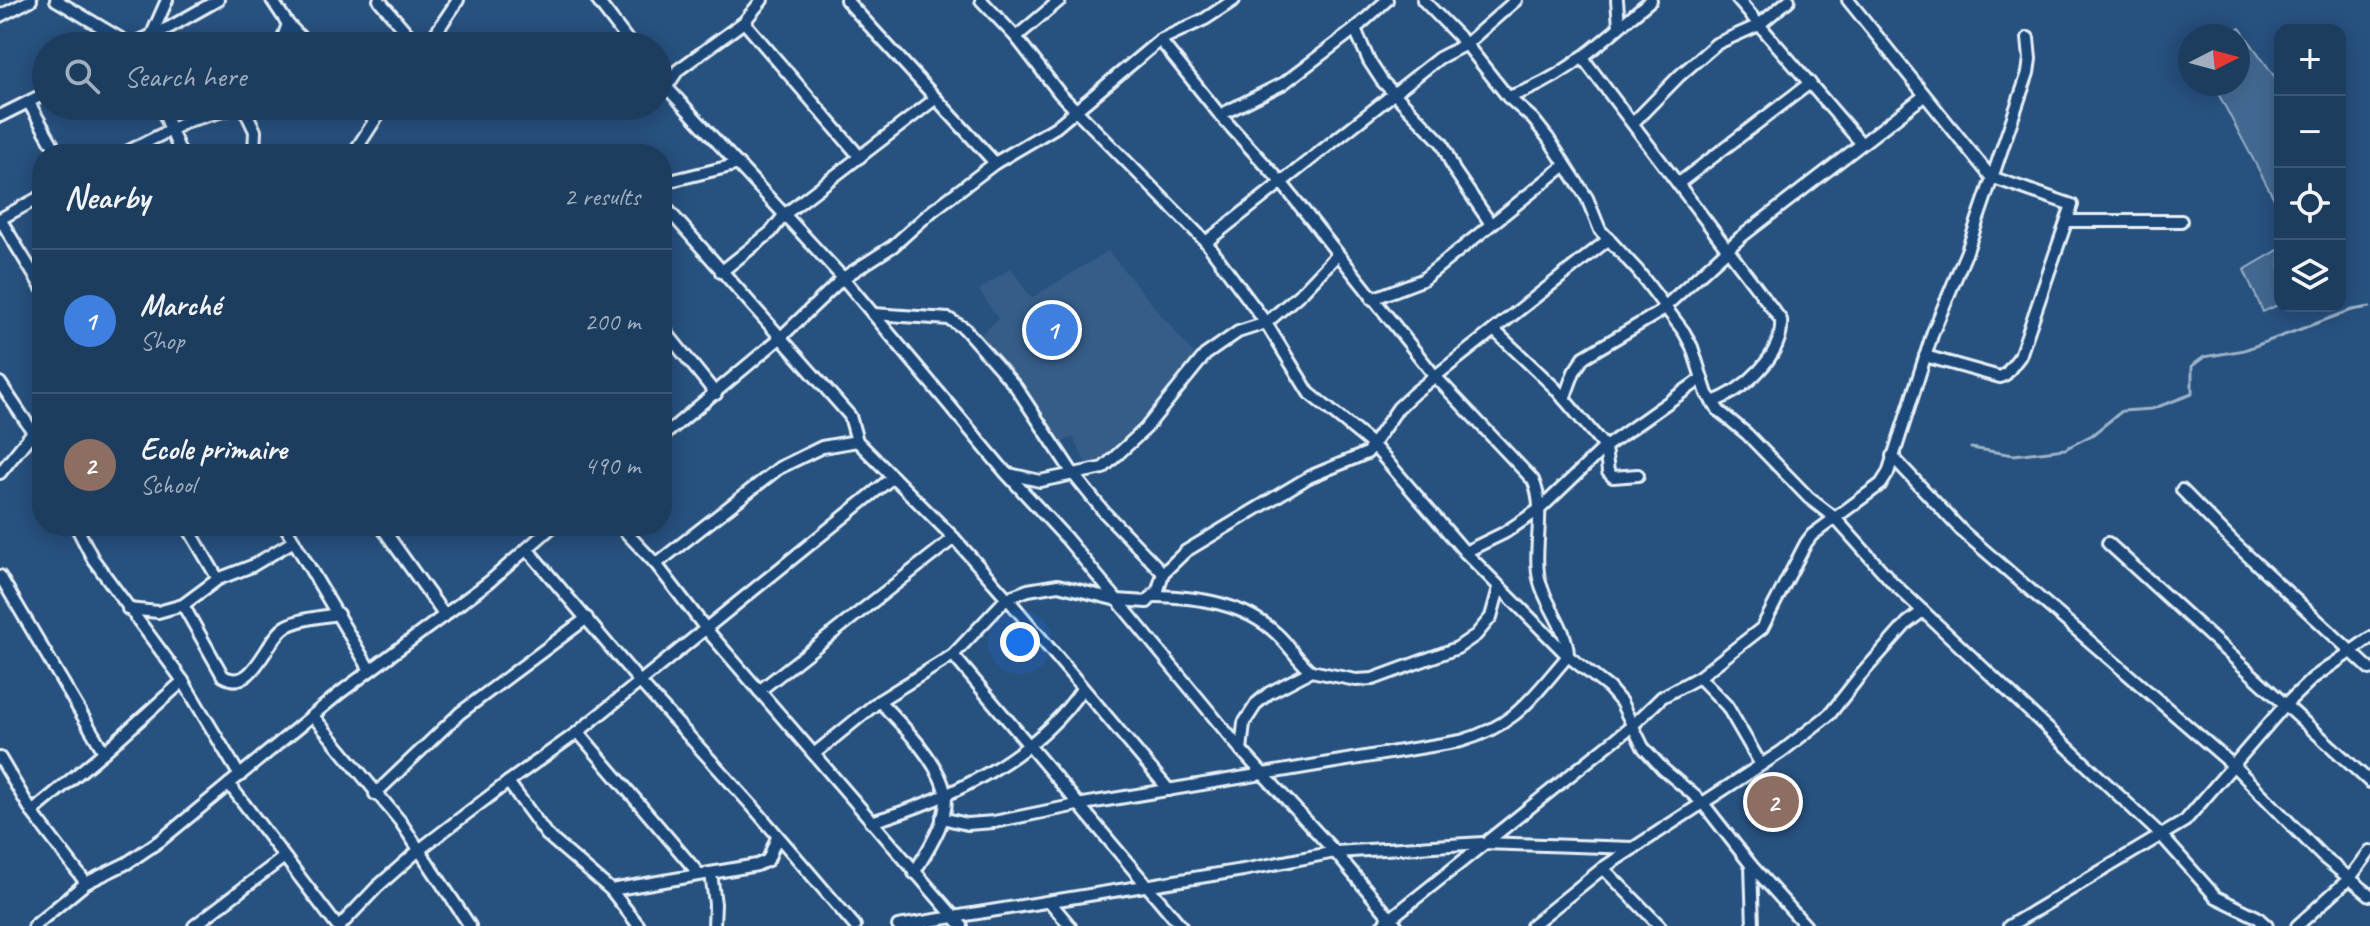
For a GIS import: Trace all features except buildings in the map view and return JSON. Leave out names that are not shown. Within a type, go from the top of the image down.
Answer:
[{"type":"street","points":[[0,16],[31,0]]},
{"type":"street","points":[[56,0],[109,32]]},
{"type":"street","points":[[153,32],[167,0]]},
{"type":"street","points":[[157,32],[218,0]]},
{"type":"street","points":[[272,0],[296,32]]},
{"type":"street","points":[[379,0],[406,32]]},
{"type":"street","points":[[436,32],[458,0]]},
{"type":"street","points":[[597,0],[621,32]]},
{"type":"street","points":[[672,79],[678,70],[744,22],[762,0]]},
{"type":"street","points":[[846,0],[995,163]]},
{"type":"street","points":[[981,0],[1016,37],[1060,94],[1206,242],[1266,323],[1309,393],[1373,445],[1499,588],[1568,656],[1609,688],[1621,702],[1643,747],[1663,769],[1702,802],[1751,865],[1806,926]]},
{"type":"street","points":[[1016,37],[1060,0]]},
{"type":"street","points":[[672,429],[780,338],[843,278],[893,246],[932,211],[995,163],[1056,127],[1160,40],[1205,19],[1234,0]]},
{"type":"street","points":[[1220,115],[1284,83],[1355,29],[1387,0]]},
{"type":"street","points":[[1423,0],[1548,138],[1587,198],[1600,230],[1666,306],[1692,347],[1701,379],[1712,402],[1809,498],[1835,518],[1893,583],[2161,835],[2216,897],[2257,917],[2267,926]]},
{"type":"street","points":[[1206,242],[1439,58],[1466,44],[1516,0]]},
{"type":"street","points":[[1617,0],[1619,26]]},
{"type":"street","points":[[1508,97],[1539,86],[1582,57],[1651,0]]},
{"type":"street","points":[[1738,0],[1861,143]]},
{"type":"street","points":[[1634,122],[1716,44],[1759,25],[1789,0]]},
{"type":"street","points":[[1848,0],[1991,177],[2072,205],[2020,356],[2006,374],[2000,377],[1925,356]]},
{"type":"street","points":[[744,22],[860,157]]},
{"type":"street","points":[[285,32],[288,24]]},
{"type":"street","points":[[1355,29],[1369,61],[1393,94],[1442,143],[1454,170],[1491,224]]},
{"type":"street","points":[[672,94],[843,278],[1006,473],[1066,538],[1241,750],[1335,852],[1390,924],[1483,843],[1632,726],[1662,697],[1699,677],[1762,628],[1806,543],[1881,484],[1888,473],[1925,356],[1967,251],[2028,73],[2028,38]]},
{"type":"street","points":[[942,818],[955,823],[994,822],[1077,805],[1427,748],[1486,734],[1507,723],[1568,656],[1566,641],[1538,575],[1540,509],[1538,491],[1527,472],[1434,375],[1281,182],[1220,115],[1160,40]]},
{"type":"street","points":[[1582,57],[1781,320],[1774,349],[1750,378],[1712,402]]},
{"type":"street","points":[[1679,183],[1810,83]]},
{"type":"street","points":[[1564,399],[1574,372],[1584,357],[1666,306],[1728,249],[1924,96]]},
{"type":"street","points":[[721,272],[771,232],[785,214],[935,99]]},
{"type":"street","points":[[0,116],[32,101]]},
{"type":"street","points":[[29,103],[32,108]]},
{"type":"street","points":[[39,120],[52,144]]},
{"type":"street","points":[[168,120],[178,144]]},
{"type":"street","points":[[142,144],[172,128],[197,120]]},
{"type":"street","points":[[249,120],[255,131],[254,144]]},
{"type":"street","points":[[359,144],[375,120]]},
{"type":"street","points":[[672,181],[739,164]]},
{"type":"street","points":[[1372,299],[1422,280],[1564,166]]},
{"type":"street","points":[[32,201],[0,219],[32,272]]},
{"type":"street","points":[[672,215],[850,416],[857,441],[954,538],[1169,790]]},
{"type":"street","points":[[2067,221],[2181,221]]},
{"type":"street","points":[[814,754],[879,701],[953,655],[1007,598],[1028,590],[1058,585],[1117,600],[1147,602],[1154,596],[1163,573],[1186,551],[1325,468],[1367,453],[1398,408],[1434,375],[1609,239]]},
{"type":"street","points":[[1006,473],[1040,481],[1103,468],[1122,454],[1151,423],[1205,355],[1218,344],[1253,325],[1266,323],[1288,306],[1337,255]]},
{"type":"street","points":[[873,314],[949,319],[964,328],[1016,387],[1074,475],[1104,512],[1163,573]]},
{"type":"street","points":[[1494,330],[1564,399],[1605,447],[1608,472],[1613,477],[1638,475]]},
{"type":"street","points":[[672,339],[716,394]]},
{"type":"street","points":[[1465,552],[1504,533],[1540,509],[1605,447],[1701,379]]},
{"type":"street","points":[[0,383],[32,431]]},
{"type":"street","points":[[0,473],[32,433]]},
{"type":"street","points":[[656,564],[779,468],[822,447],[857,441]]},
{"type":"street","points":[[1892,456],[1962,531],[2234,766],[2322,856],[2370,895]]},
{"type":"street","points":[[229,784],[283,858],[339,926],[419,850],[578,732],[893,477]]},
{"type":"street","points":[[2182,490],[2232,541],[2370,669]]},
{"type":"street","points":[[81,536],[93,559],[128,609],[183,681],[240,776]]},
{"type":"street","points":[[193,536],[218,579]]},
{"type":"street","points":[[291,536],[370,670]]},
{"type":"street","points":[[391,536],[445,616]]},
{"type":"street","points":[[34,926],[86,883],[127,863],[161,840],[370,670],[445,616],[542,536]]},
{"type":"street","points":[[629,536],[962,926]]},
{"type":"street","points":[[759,691],[954,538]]},
{"type":"street","points":[[128,609],[158,612],[183,605],[218,579],[252,566],[294,541]]},
{"type":"street","points":[[2108,543],[2370,782]]},
{"type":"street","points":[[527,549],[855,926]]},
{"type":"street","points":[[0,576],[104,752]]},
{"type":"street","points":[[1241,750],[1244,723],[1257,703],[1289,681],[1311,671],[1356,680],[1373,679],[1457,648],[1476,635],[1491,617],[1499,588]]},
{"type":"street","points":[[1154,596],[1179,597],[1242,610],[1275,632],[1311,671]]},
{"type":"street","points":[[183,605],[223,676],[232,682],[240,681],[253,670],[285,627],[300,620],[338,614]]},
{"type":"street","points":[[1531,926],[1603,868],[1781,752],[1830,714],[1907,623],[1923,611]]},
{"type":"street","points":[[375,794],[460,713],[587,618]]},
{"type":"street","points":[[2009,926],[2185,821],[2285,705],[2313,678],[2370,638]]},
{"type":"street","points":[[953,655],[1181,926]]},
{"type":"street","points":[[1699,677],[1727,706],[1760,763]]},
{"type":"street","points":[[32,812],[183,681]]},
{"type":"street","points":[[871,822],[915,809],[986,773],[1060,719],[1082,689]]},
{"type":"street","points":[[879,701],[921,746],[946,793],[942,818],[934,839],[914,873]]},
{"type":"street","points":[[313,716],[400,821],[470,926]]},
{"type":"street","points":[[578,732],[699,874]]},
{"type":"street","points":[[0,758],[32,812],[86,883]]},
{"type":"street","points":[[508,782],[555,843],[611,890],[639,926]]},
{"type":"street","points":[[611,890],[766,861],[777,837]]},
{"type":"street","points":[[898,926],[1335,852],[1483,843],[1634,848]]},
{"type":"street","points":[[2297,926],[2350,878],[2370,851]]},
{"type":"street","points":[[194,926],[283,858]]},
{"type":"street","points":[[1751,865],[1753,926]]},
{"type":"street","points":[[1603,868],[1660,926]]},
{"type":"street","points":[[711,873],[714,926]]},
{"type":"street","points":[[1050,902],[1070,926]]},
{"type":"shaded area","points":[[2250,42],[2274,76],[2274,198],[2219,96],[2250,96]]},
{"type":"shaded area","points":[[1108,251],[1199,360],[1175,380],[1146,419],[1116,450],[1087,466],[1073,437],[1061,443],[1033,402],[980,336],[998,319],[979,290],[1011,268],[1031,298]]},
{"type":"shaded area","points":[[2274,252],[2274,307],[2263,312],[2244,270]]},
{"type":"waterway","points":[[1971,448],[2014,455],[2065,449],[2092,435],[2122,411],[2152,409],[2192,394],[2192,366],[2204,357],[2244,350],[2352,310],[2370,307]]},
{"type":"place","name":"Marché","points":[[1052,330]]},
{"type":"place","name":"Ecole primaire","points":[[1773,802]]}]
